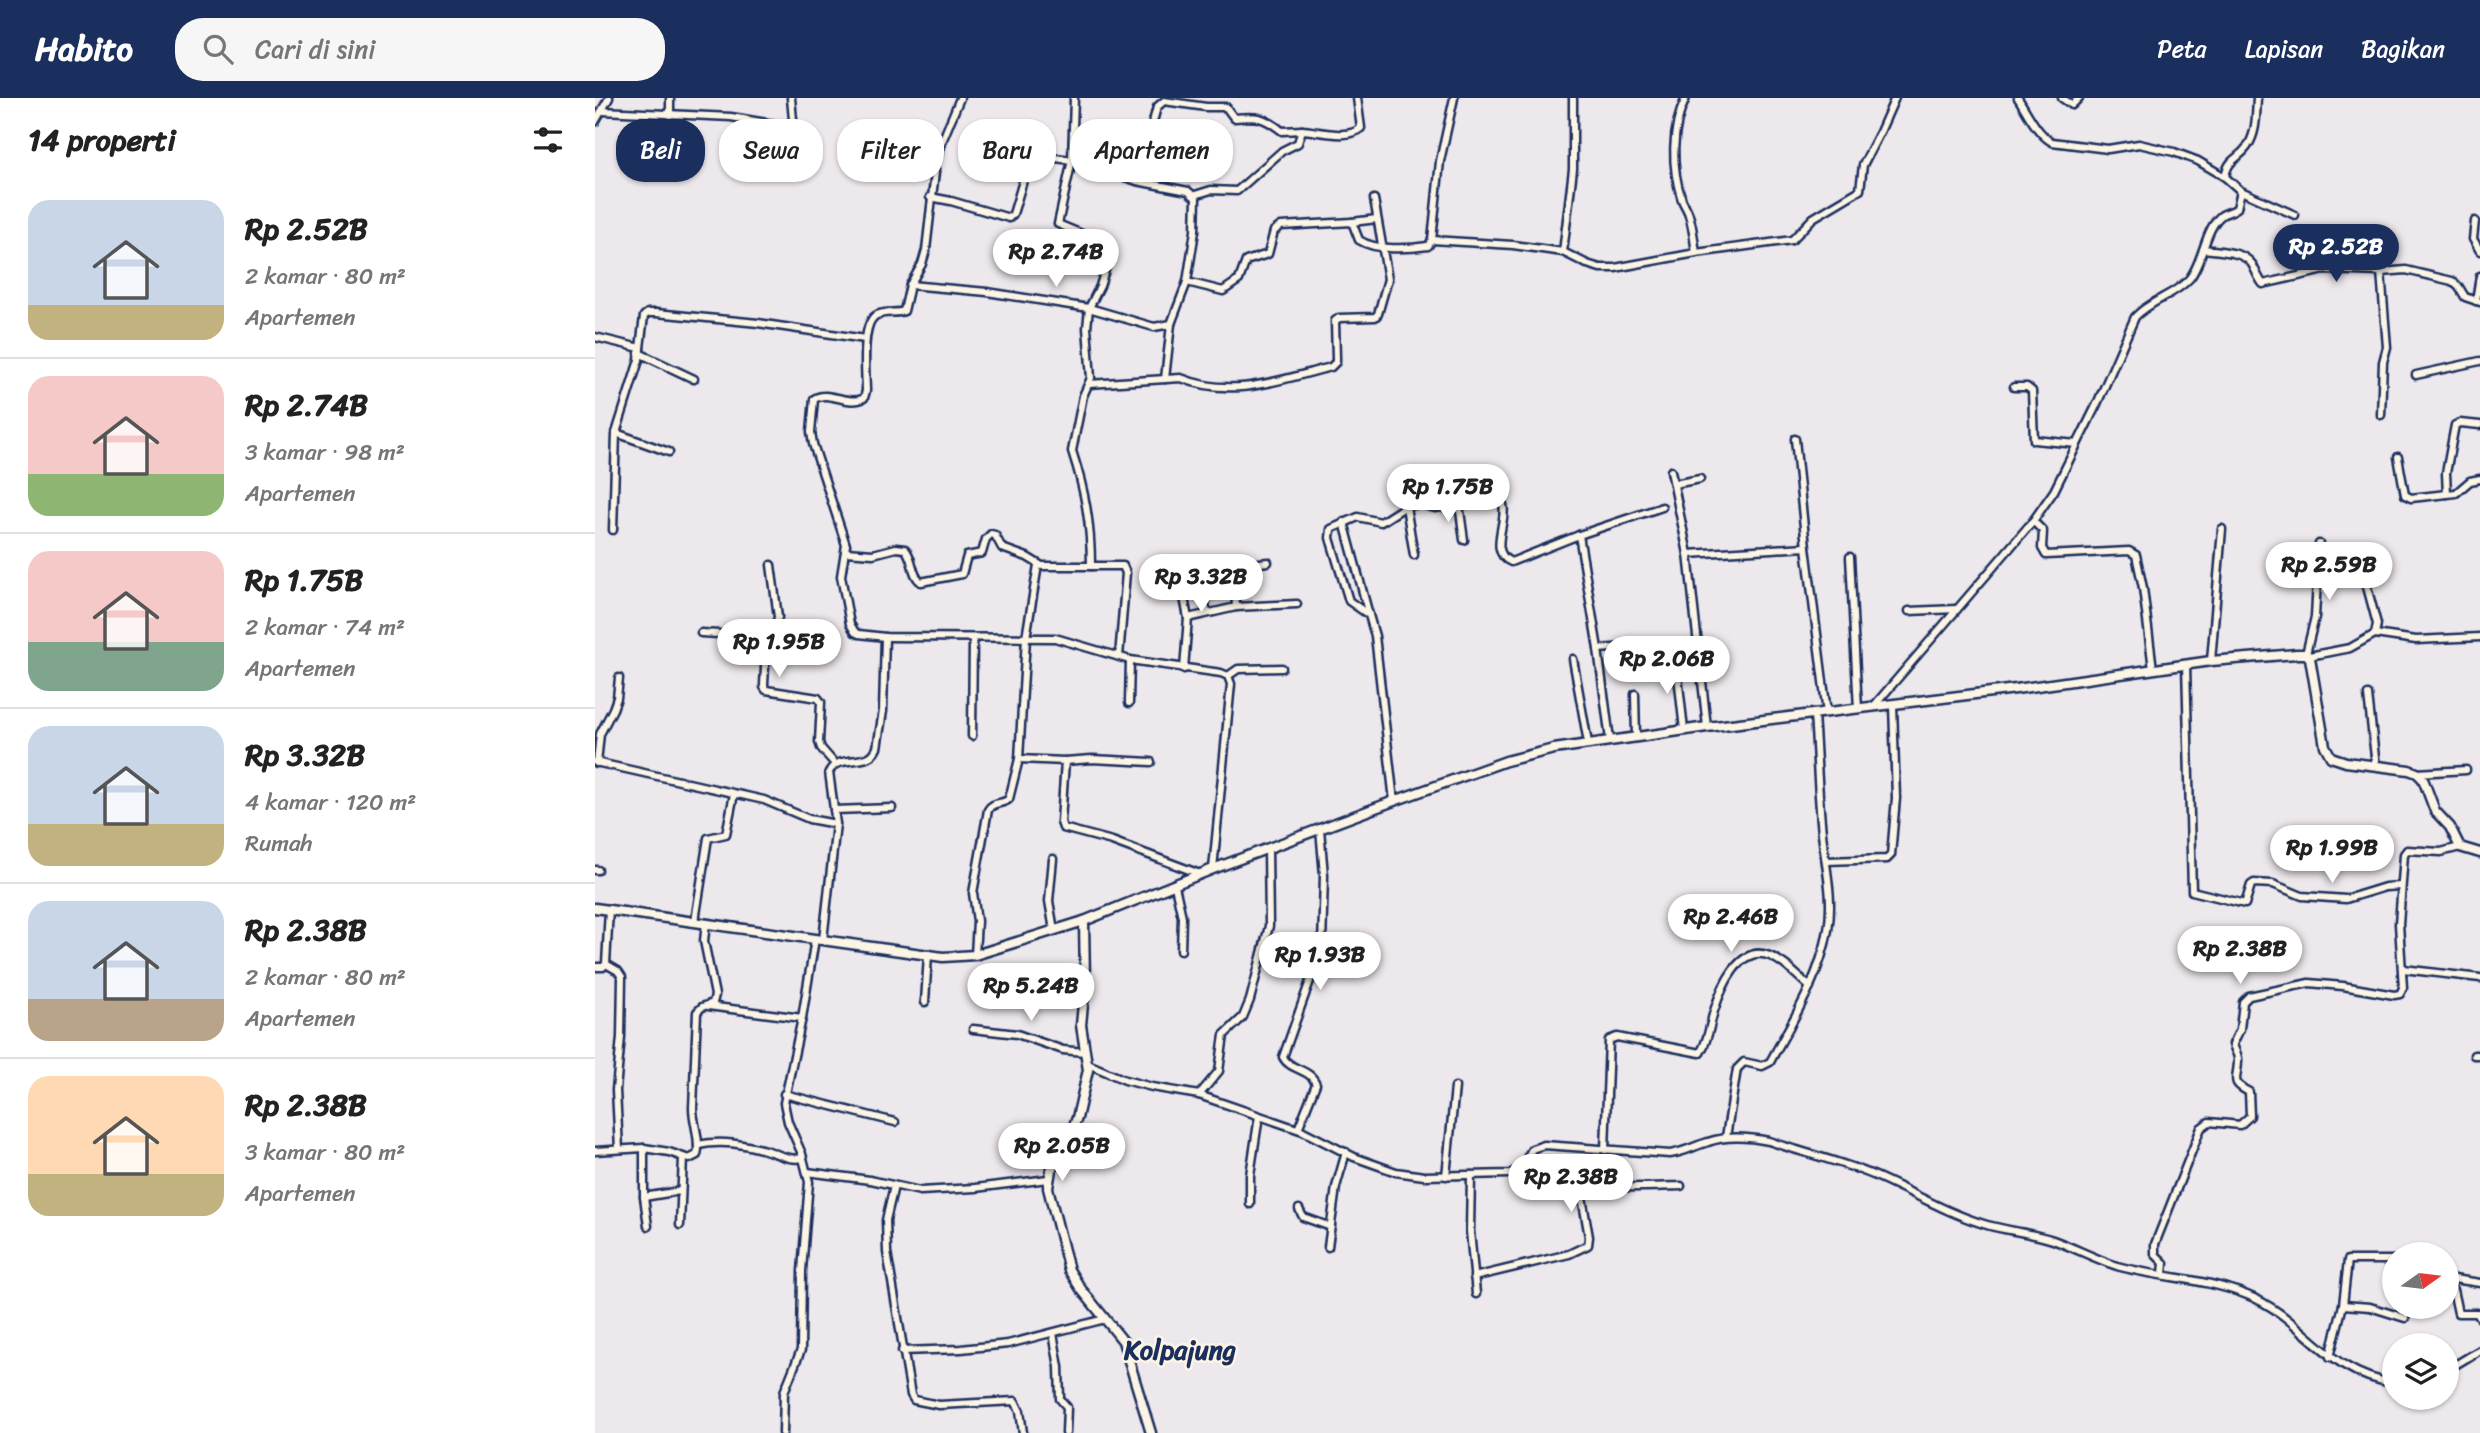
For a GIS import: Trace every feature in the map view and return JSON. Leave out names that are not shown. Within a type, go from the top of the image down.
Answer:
[{"type":"street","points":[[595,122],[609,98]]},
{"type":"street","points":[[670,98],[670,116]]},
{"type":"street","points":[[791,98],[792,119]]},
{"type":"street","points":[[960,98],[941,144],[930,197],[926,250],[922,264],[909,285],[904,311],[874,316],[865,339],[864,398],[855,401],[821,395],[814,399],[811,432],[817,459],[841,528],[846,552],[841,576],[852,627],[859,634],[885,637],[1061,639],[1130,660],[1228,676],[1231,684],[1213,869]]},
{"type":"street","points":[[1073,119],[1074,98]]},
{"type":"street","points":[[1154,119],[1157,107],[1164,101],[1226,107],[1235,118],[1257,116],[1270,121],[1282,131],[1348,134],[1361,128],[1357,98]]},
{"type":"street","points":[[1352,222],[1359,240],[1382,247],[1428,246],[1432,240],[1440,162],[1454,98]]},
{"type":"street","points":[[1563,252],[1573,169],[1573,98]]},
{"type":"street","points":[[1686,98],[1675,131],[1675,159],[1682,201],[1689,213],[1696,253]]},
{"type":"street","points":[[1432,240],[1513,245],[1563,252],[1600,268],[1615,268],[1696,253],[1793,240],[1813,218],[1860,190],[1863,165],[1895,98]]},
{"type":"street","points":[[2018,98],[2039,132],[2052,142],[2108,149],[2139,144],[2174,152],[2198,161],[2225,177],[2241,191],[2295,215]]},
{"type":"street","points":[[2062,98],[2072,106],[2079,98]]},
{"type":"street","points":[[2225,177],[2229,163],[2251,142],[2256,118],[2256,98]]},
{"type":"street","points":[[601,111],[740,119]]},
{"type":"street","points":[[1142,182],[1188,191],[1195,195],[1211,190],[1229,192],[1241,188],[1282,151],[1298,143],[1302,130]]},
{"type":"street","points":[[930,197],[1009,218],[1013,214],[1029,160],[1038,156],[1070,160]]},
{"type":"street","points":[[1070,169],[1058,224],[1107,244],[1111,251],[1100,286],[1089,308],[1087,328],[1091,378],[1083,396],[1078,428],[1072,444],[1087,498],[1091,566]]},
{"type":"street","points":[[1873,707],[2033,521],[2054,491],[2135,317],[2144,307],[2189,279],[2219,218],[2238,206],[2241,191]]},
{"type":"street","points":[[1165,379],[1171,324],[1187,282],[1195,231],[1195,195]]},
{"type":"street","points":[[1089,384],[1181,378],[1193,384],[1213,388],[1244,387],[1331,367],[1336,358],[1335,321],[1339,318],[1375,317],[1388,279],[1374,199]]},
{"type":"street","points":[[1187,282],[1223,290],[1238,280],[1244,262],[1268,254],[1276,229],[1281,226],[1377,219]]},
{"type":"street","points":[[2475,221],[2473,239],[2480,251]]},
{"type":"street","points":[[2204,249],[2247,259],[2263,284],[2325,270],[2412,271],[2452,281],[2465,297],[2478,302],[2480,276]]},
{"type":"street","points":[[2381,272],[2387,347],[2383,362],[2381,415]]},
{"type":"street","points":[[909,285],[987,292],[1089,308],[1154,327],[1171,324]]},
{"type":"street","points":[[613,530],[616,433],[640,351],[644,316],[656,313],[758,323],[865,339]]},
{"type":"street","points":[[595,337],[640,351],[694,379]]},
{"type":"street","points":[[2416,375],[2480,361]]},
{"type":"street","points":[[2014,387],[2027,387],[2032,391],[2035,440],[2077,444]]},
{"type":"street","points":[[2448,494],[2446,473],[2455,425],[2480,425]]},
{"type":"street","points":[[616,433],[669,452]]},
{"type":"street","points":[[1795,439],[1827,713]]},
{"type":"street","points":[[2398,457],[2405,495],[2411,498],[2456,493],[2470,481],[2480,479]]},
{"type":"street","points":[[1671,471],[1688,554],[1707,727]]},
{"type":"street","points":[[1674,484],[1700,479]]},
{"type":"street","points":[[1369,615],[1349,601],[1329,533],[1344,522],[1364,517],[1381,522],[1406,506],[1420,504],[1435,509],[1459,504],[1467,495],[1497,495],[1506,508],[1499,536],[1500,547],[1507,561],[1515,561],[1579,535],[1662,507]]},
{"type":"street","points":[[1459,504],[1464,540]]},
{"type":"street","points":[[1406,506],[1414,555]]},
{"type":"street","points":[[2033,521],[2043,531],[2042,548],[2046,555],[2129,551],[2136,555],[2153,669]]},
{"type":"street","points":[[1344,522],[1375,636],[1394,801]]},
{"type":"street","points":[[2210,661],[2222,529]]},
{"type":"street","points":[[846,552],[873,554],[896,548],[905,549],[911,558],[916,579],[921,583],[962,574],[967,556],[982,553],[986,539],[991,534],[995,535],[1002,548],[1027,556],[1038,565],[1120,565],[1125,568],[1118,657]]},
{"type":"street","points":[[1579,535],[1598,649],[1609,740]]},
{"type":"street","points":[[2319,544],[2315,617],[2308,656],[2327,752],[2337,760],[2417,773],[2466,770]]},
{"type":"street","points":[[1688,554],[1806,547]]},
{"type":"street","points":[[1850,557],[1858,709]]},
{"type":"street","points":[[1177,562],[1188,618],[1184,669]]},
{"type":"street","points":[[1195,562],[1207,613]]},
{"type":"street","points":[[1236,607],[1234,566],[1268,562]]},
{"type":"street","points":[[2377,563],[2366,583],[2377,624],[2377,634]]},
{"type":"street","points":[[761,640],[774,633],[778,618],[771,565]]},
{"type":"street","points":[[975,956],[977,915],[973,896],[988,810],[995,803],[1009,799],[1019,759],[1026,638],[1038,565]]},
{"type":"street","points":[[1188,618],[1236,607],[1297,604]]},
{"type":"street","points":[[1909,611],[1957,609]]},
{"type":"street","points":[[701,632],[754,636],[761,640],[764,647],[764,687],[766,690],[818,698],[821,702],[819,742],[835,764]]},
{"type":"street","points":[[595,908],[928,954],[975,956],[1084,921],[1268,848],[1506,761],[1588,743],[1707,727],[1814,718],[1827,713],[2210,661],[2308,656],[2350,648],[2377,634],[2426,640],[2480,637]]},
{"type":"street","points":[[783,1433],[784,1392],[801,1350],[802,1271],[808,1192],[803,1158],[785,1112],[785,1094],[819,939],[835,816],[829,772],[835,764],[868,758],[877,748],[883,711],[885,637]]},
{"type":"street","points":[[972,736],[973,638]]},
{"type":"street","points":[[1598,649],[1672,644]]},
{"type":"street","points":[[1676,658],[1684,730]]},
{"type":"street","points":[[1573,659],[1588,743]]},
{"type":"street","points":[[1129,703],[1130,660]]},
{"type":"street","points":[[2186,665],[2192,891],[2245,904],[2254,883],[2280,886],[2302,896],[2338,899],[2351,898],[2385,887],[2401,886]]},
{"type":"street","points":[[1228,676],[1238,669],[1282,668]]},
{"type":"street","points":[[619,678],[617,698],[600,734],[596,763],[777,804],[809,819],[892,808]]},
{"type":"street","points":[[1635,694],[1636,737]]},
{"type":"street","points":[[2368,695],[2376,765]]},
{"type":"street","points":[[1826,860],[1887,859],[1891,855],[1896,798],[1893,705]]},
{"type":"street","points":[[1726,1137],[1737,1069],[1744,1062],[1762,1066],[1770,1062],[1809,987],[1825,944],[1831,916],[1814,718]]},
{"type":"street","points":[[1019,759],[1151,762]]},
{"type":"street","points":[[1065,761],[1061,822],[1063,828],[1112,841],[1200,874]]},
{"type":"street","points":[[2417,773],[2423,779],[2435,811],[2450,827],[2460,848]]},
{"type":"street","points":[[695,921],[708,838],[726,834],[734,794]]},
{"type":"street","points":[[1298,1129],[1316,1084],[1309,1073],[1288,1064],[1283,1057],[1322,947],[1324,875],[1320,829]]},
{"type":"street","points":[[1199,1095],[1219,1071],[1224,1035],[1246,1012],[1266,943],[1269,906],[1268,848]]},
{"type":"street","points":[[2163,1274],[2164,1263],[2155,1254],[2155,1244],[2201,1128],[2209,1122],[2240,1125],[2250,1116],[2249,1092],[2236,1083],[2238,1056],[2233,1044],[2240,1029],[2243,1002],[2259,993],[2309,983],[2394,995],[2400,993],[2403,988],[2403,969],[2399,924],[2404,854],[2407,850],[2441,852],[2460,848],[2480,853]]},
{"type":"street","points":[[1053,859],[1049,901],[1054,930]]},
{"type":"street","points":[[1175,886],[1182,917],[1181,950]]},
{"type":"street","points":[[605,964],[609,909]]},
{"type":"street","points":[[1084,921],[1085,983],[1081,1025],[1088,1064],[1074,1125],[1048,1179],[1069,1270],[1126,1348],[1151,1433]]},
{"type":"street","points":[[595,1151],[644,1148],[669,1152],[683,1158],[697,1155],[698,1145],[693,1123],[698,1010],[713,1003],[715,995],[704,941],[706,923]]},
{"type":"street","points":[[1266,943],[1322,947]]},
{"type":"street","points":[[925,1002],[928,954]]},
{"type":"street","points":[[1605,1150],[1609,1040],[1617,1037],[1700,1053],[1726,979],[1736,967],[1753,956],[1764,954],[1774,958],[1809,987]]},
{"type":"street","points":[[595,967],[603,967],[605,964]]},
{"type":"street","points":[[605,964],[618,971],[622,977],[621,1037],[616,1090],[619,1149]]},
{"type":"street","points":[[2403,969],[2480,978]]},
{"type":"street","points":[[708,1006],[802,1018]]},
{"type":"street","points":[[974,1028],[1017,1034],[1045,1045],[1072,1052],[1084,1052]]},
{"type":"street","points":[[1088,1064],[1125,1080],[1199,1095],[1298,1129],[1396,1172],[1414,1175],[1501,1175],[1517,1171],[1522,1167],[1529,1151],[1545,1145],[1670,1154],[1726,1137],[1769,1141],[1878,1177],[1931,1204],[1987,1225],[2050,1239],[2120,1266],[2219,1286],[2255,1298],[2302,1330],[2330,1357],[2382,1381]]},
{"type":"street","points":[[1445,1176],[1455,1087]]},
{"type":"street","points":[[785,1094],[895,1122]]},
{"type":"street","points":[[1250,1204],[1250,1175],[1259,1116]]},
{"type":"street","points":[[698,1145],[727,1142],[764,1150],[790,1160],[803,1158]]},
{"type":"street","points":[[644,1148],[644,1197],[648,1226]]},
{"type":"street","points":[[1328,1247],[1336,1187],[1346,1152]]},
{"type":"street","points":[[680,1225],[683,1158]]},
{"type":"street","points":[[1517,1171],[1526,1178],[1580,1186],[1681,1186]]},
{"type":"street","points":[[807,1172],[870,1180],[920,1191],[1048,1179]]},
{"type":"street","points":[[1471,1175],[1470,1231],[1476,1294]]},
{"type":"street","points":[[894,1186],[888,1205],[885,1231],[911,1395],[914,1400],[939,1405],[1015,1401],[1020,1411],[1023,1433]]},
{"type":"street","points":[[1474,1277],[1569,1254],[1588,1245],[1580,1186]]},
{"type":"street","points":[[644,1197],[680,1191]]},
{"type":"street","points":[[1299,1209],[1303,1217],[1331,1227]]},
{"type":"street","points":[[2330,1357],[2343,1305],[2348,1260],[2382,1260]]},
{"type":"street","points":[[2459,1280],[2480,1283]]},
{"type":"street","points":[[2343,1305],[2382,1311]]},
{"type":"street","points":[[2459,1313],[2474,1312],[2480,1318]]},
{"type":"street","points":[[902,1351],[1008,1344],[1105,1319]]},
{"type":"street","points":[[1052,1333],[1059,1367],[1060,1399],[1067,1407],[1066,1433]]},
{"type":"street","points":[[2459,1363],[2480,1350]]},
{"type":"district","name":"Kolpajung","points":[[1180,1350]]}]
